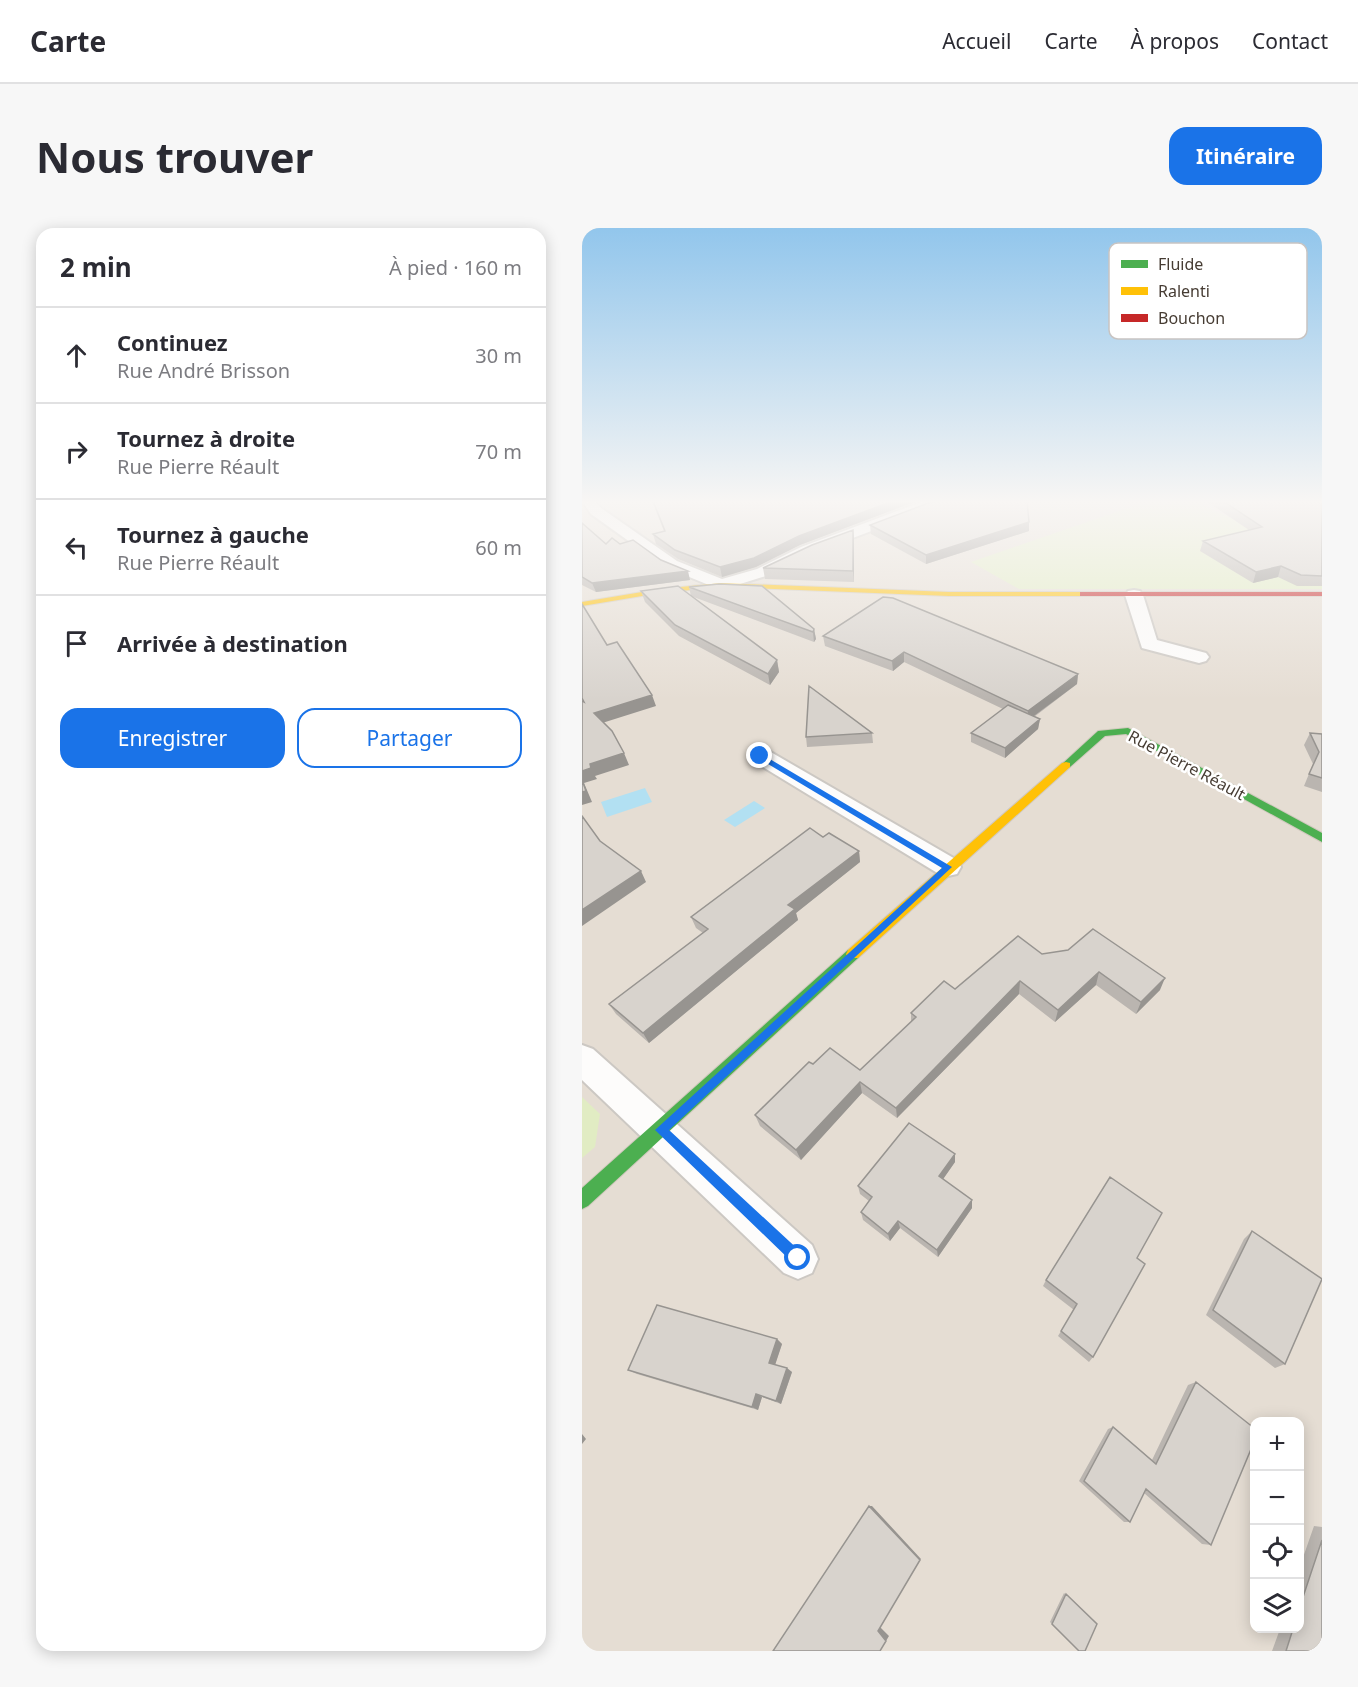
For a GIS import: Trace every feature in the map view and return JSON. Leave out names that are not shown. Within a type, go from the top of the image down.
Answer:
[{"type":"street","points":[[678,567],[721,585],[771,567]]},
{"type":"street","points":[[582,604],[660,591],[721,585],[949,594],[1322,594]]},
{"type":"street","points":[[1134,595],[1149,644],[1199,657]]},
{"type":"street","name":"Rue Pierre Réault","points":[[582,1200],[948,867],[1102,733],[1128,731],[1322,838]]},
{"type":"street","points":[[760,756],[948,867]]},
{"type":"street","points":[[582,1059],[798,1258]]},
{"type":"shaded area","points":[[582,567],[1322,567],[1322,1651],[582,1651]]},
{"type":"green space","points":[[981,567],[1322,567],[1322,589],[1019,589]]},
{"type":"green space","points":[[582,1097],[600,1114],[595,1147],[582,1158]]},
{"type":"water","points":[[645,788],[652,802],[607,817],[601,802]]},
{"type":"water","points":[[754,801],[765,808],[735,827],[724,820]]},
{"type":"building","points":[[582,567],[679,567],[688,571],[592,583],[582,577]]},
{"type":"building","points":[[853,567],[853,571],[763,568]]},
{"type":"building","points":[[1248,567],[1275,567],[1256,572]]},
{"type":"building","points":[[1284,567],[1322,567],[1322,576],[1301,575]]},
{"type":"building","points":[[719,584],[762,586],[814,629],[813,632],[689,587]]},
{"type":"building","points":[[678,586],[777,660],[768,674],[675,625],[641,591]]},
{"type":"building","points":[[883,597],[893,598],[1078,674],[1028,711],[904,652],[892,661],[823,636]]},
{"type":"building","points":[[582,604],[607,645],[617,642],[652,695],[594,713],[612,731],[624,753],[590,764],[591,768],[582,771],[582,701],[584,702],[582,698]]},
{"type":"building","points":[[809,686],[872,733],[806,737]]},
{"type":"building","points":[[1008,705],[1040,719],[1005,748],[971,733]]},
{"type":"building","points":[[1310,733],[1322,734],[1322,778],[1309,774],[1319,752]]},
{"type":"building","points":[[582,780],[586,791],[582,792]]},
{"type":"building","points":[[582,816],[600,841],[641,871],[582,910]]},
{"type":"building","points":[[810,828],[823,837],[829,833],[859,851],[788,905],[795,909],[643,1033],[609,1004],[708,929],[691,917]]},
{"type":"building","points":[[1093,929],[1165,978],[1141,1002],[1099,972],[1058,1010],[1020,981],[896,1108],[860,1082],[796,1150],[755,1115],[809,1062],[813,1064],[830,1048],[860,1070],[916,1017],[911,1013],[944,981],[955,989],[1018,936],[1042,954],[1068,950]]},
{"type":"building","points":[[909,1123],[955,1154],[939,1176],[972,1200],[937,1250],[898,1221],[888,1234],[861,1212],[872,1197],[858,1186]]},
{"type":"building","points":[[1110,1177],[1162,1213],[1137,1258],[1145,1264],[1093,1357],[1061,1331],[1077,1304],[1046,1280]]},
{"type":"building","points":[[1252,1231],[1322,1279],[1285,1364],[1213,1310]]},
{"type":"building","points":[[657,1305],[777,1339],[769,1363],[787,1368],[776,1401],[756,1394],[752,1407],[628,1370]]},
{"type":"building","points":[[1196,1382],[1250,1425],[1250,1452],[1211,1545],[1146,1489],[1130,1522],[1084,1481],[1113,1427],[1156,1464]]},
{"type":"building","points":[[869,1506],[920,1560],[878,1631],[886,1641],[880,1651],[773,1651]]},
{"type":"building","points":[[1322,1540],[1322,1651],[1286,1651],[1292,1633],[1304,1633],[1304,1594]]},
{"type":"building","points":[[1066,1594],[1097,1624],[1085,1651],[1079,1651],[1052,1624]]},
{"type":"traffic: fast","points":[[1066,765],[1102,733],[1128,731],[1322,838]]},
{"type":"traffic: fast","points":[[582,1200],[853,954]]},
{"type":"traffic: slow","points":[[582,604],[660,591],[721,585],[949,594],[1083,594]]},
{"type":"traffic: slow","points":[[853,954],[1066,765]]},
{"type":"traffic: jam","points":[[1083,594],[1322,594]]},
{"type":"route","points":[[760,756],[948,867],[661,1130],[798,1258]]}]
